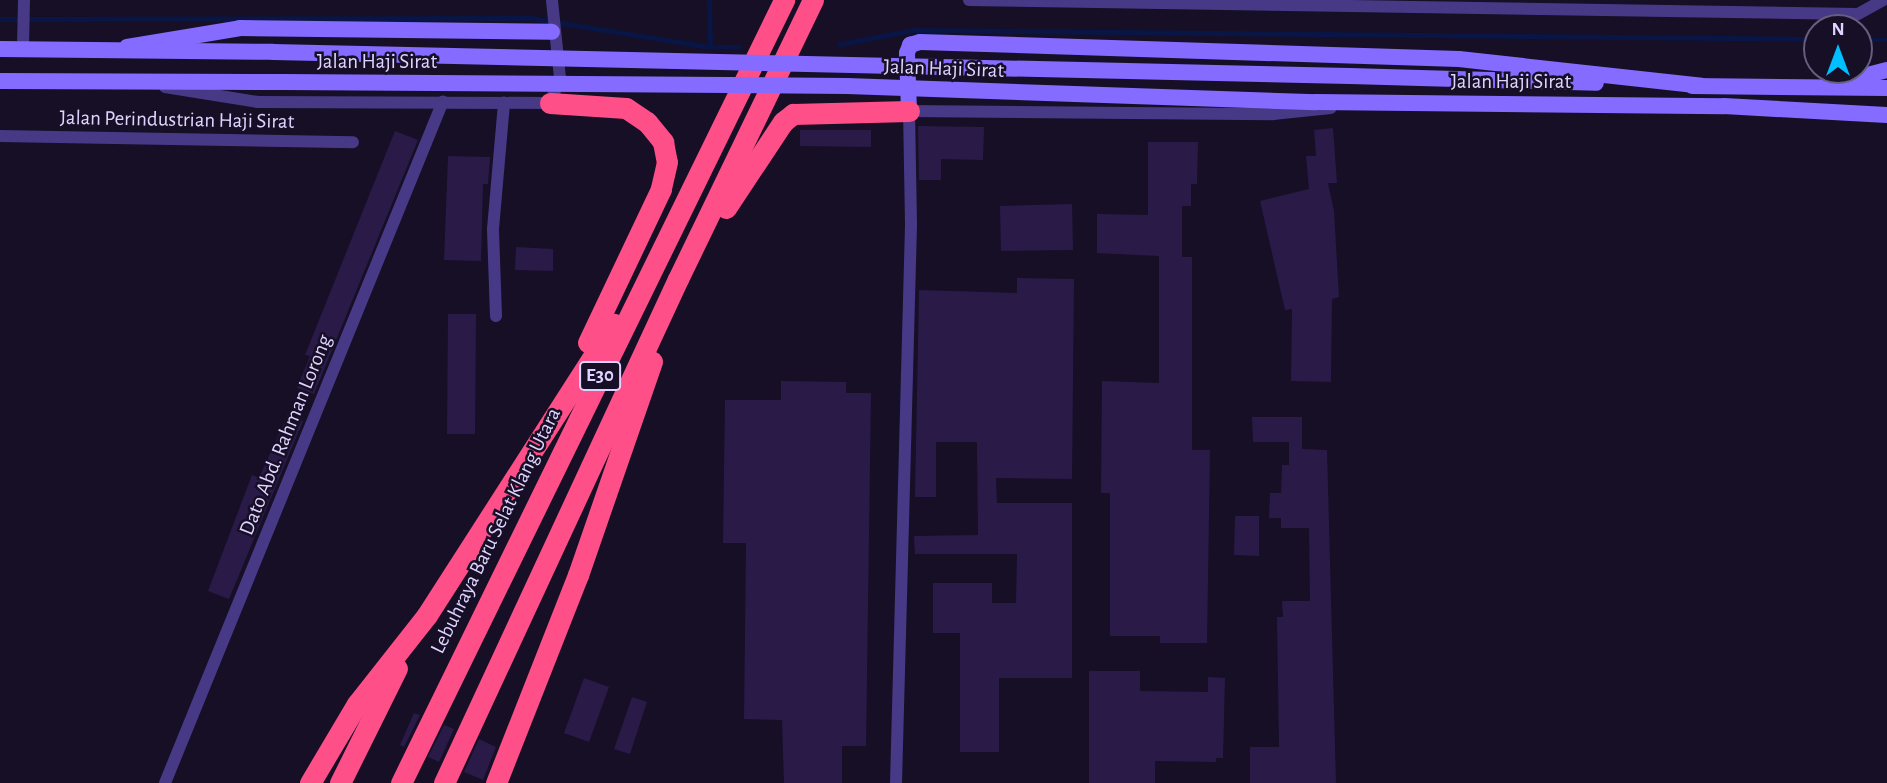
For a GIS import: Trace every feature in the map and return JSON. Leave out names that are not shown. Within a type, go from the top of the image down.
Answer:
[{"type":"highway","name":"Lebuhraya Baru Selat Klang Utara","points":[[401,783],[784,0]]},
{"type":"highway","name":"E30","points":[[444,783],[682,270],[813,0]]},
{"type":"highway","points":[[550,103],[626,108],[647,122],[663,142],[667,162],[661,190],[555,415]]},
{"type":"highway","points":[[496,783],[578,575],[682,270],[783,122],[793,114],[909,111]]},
{"type":"highway","points":[[310,783],[357,704],[411,637],[667,242]]},
{"type":"highway","points":[[340,783],[411,637]]},
{"type":"main road","points":[[127,47],[240,28],[552,30]]},
{"type":"main road","points":[[909,111],[907,53],[910,45],[920,42],[1459,59],[1702,86]]},
{"type":"main road","name":"Jalan Haji Sirat","points":[[0,49],[127,47],[1702,86],[1887,88]]},
{"type":"main road","points":[[1811,86],[1887,70]]},
{"type":"main road","name":"Jalan Haji Sirat","points":[[0,81],[847,86],[1316,102],[1724,106],[1887,116]]},
{"type":"street","points":[[969,0],[1406,4],[1858,14],[1883,0]]},
{"type":"street","points":[[23,48],[24,4]]},
{"type":"street","points":[[130,81],[258,102],[550,103],[560,78],[552,30],[552,7]]},
{"type":"street","name":"Dato Abd. Rahman Lorong","points":[[164,783],[443,101]]},
{"type":"street","points":[[496,316],[493,229],[504,102]]},
{"type":"street","points":[[895,783],[911,224],[909,111],[1273,114],[1394,102]]},
{"type":"street","name":"Jalan Perindustrian Haji Sirat","points":[[0,136],[353,142]]},
{"type":"building","points":[[918,126],[984,127],[983,160],[941,159],[941,180],[919,180]]},
{"type":"building","points":[[1333,128],[1337,183],[1328,183],[1334,211],[1339,297],[1332,299],[1331,382],[1291,381],[1292,309],[1285,310],[1260,201],[1309,189],[1306,156],[1316,156],[1314,130]]},
{"type":"building","points":[[800,130],[871,130],[871,147],[800,146]]},
{"type":"building","points":[[395,131],[418,140],[314,394],[297,388],[310,356],[305,355]]},
{"type":"building","points":[[1148,142],[1198,142],[1197,184],[1191,184],[1191,206],[1182,206],[1182,257],[1192,257],[1192,450],[1210,450],[1207,643],[1160,643],[1160,636],[1110,636],[1110,493],[1101,493],[1102,381],[1159,383],[1159,256],[1097,253],[1097,214],[1148,215]]},
{"type":"building","points":[[448,156],[490,157],[488,184],[483,184],[481,261],[444,260]]},
{"type":"building","points":[[1072,204],[1073,250],[1001,251],[1000,206]]},
{"type":"building","points":[[516,247],[553,249],[553,271],[515,270]]},
{"type":"building","points":[[1017,278],[1074,279],[1072,479],[996,478],[997,503],[1072,503],[1072,678],[999,678],[999,752],[960,752],[960,633],[933,633],[933,583],[992,583],[992,603],[1016,603],[1017,554],[915,554],[914,536],[978,535],[977,442],[936,442],[936,497],[915,497],[919,290],[1017,293]]},
{"type":"building","points":[[448,314],[476,314],[475,434],[447,434]]},
{"type":"building","points":[[781,381],[846,382],[846,393],[871,393],[866,746],[842,746],[842,783],[784,783],[782,720],[744,719],[746,543],[723,543],[725,400],[781,400]]},
{"type":"building","points":[[288,414],[303,421],[229,599],[208,591],[252,475],[259,478]]},
{"type":"building","points":[[1252,417],[1302,417],[1302,449],[1327,450],[1336,783],[1250,783],[1250,747],[1279,747],[1277,617],[1283,617],[1282,601],[1310,601],[1309,528],[1281,528],[1281,518],[1269,518],[1270,493],[1281,493],[1282,465],[1289,465],[1289,442],[1253,442]]},
{"type":"building","points":[[1235,516],[1259,516],[1259,556],[1234,555]]},
{"type":"building","points":[[1089,671],[1140,671],[1140,691],[1208,692],[1208,677],[1225,678],[1223,758],[1216,758],[1216,762],[1155,761],[1155,783],[1089,783]]},
{"type":"building","points":[[584,678],[609,687],[589,742],[564,733]]},
{"type":"building","points":[[632,697],[647,702],[630,754],[614,749]]},
{"type":"building","points":[[414,713],[420,715],[404,747],[400,745]]},
{"type":"building","points":[[444,725],[454,729],[439,762],[428,757]]},
{"type":"building","points":[[479,739],[496,747],[483,780],[464,772]]},
{"type":"waterway","points":[[0,19],[531,18],[710,47],[709,0]]},
{"type":"waterway","points":[[840,44],[914,30],[1803,39]]},
{"type":"waterway","points":[[1873,40],[1887,40]]},
{"type":"waterway","points":[[710,47],[740,47]]}]
